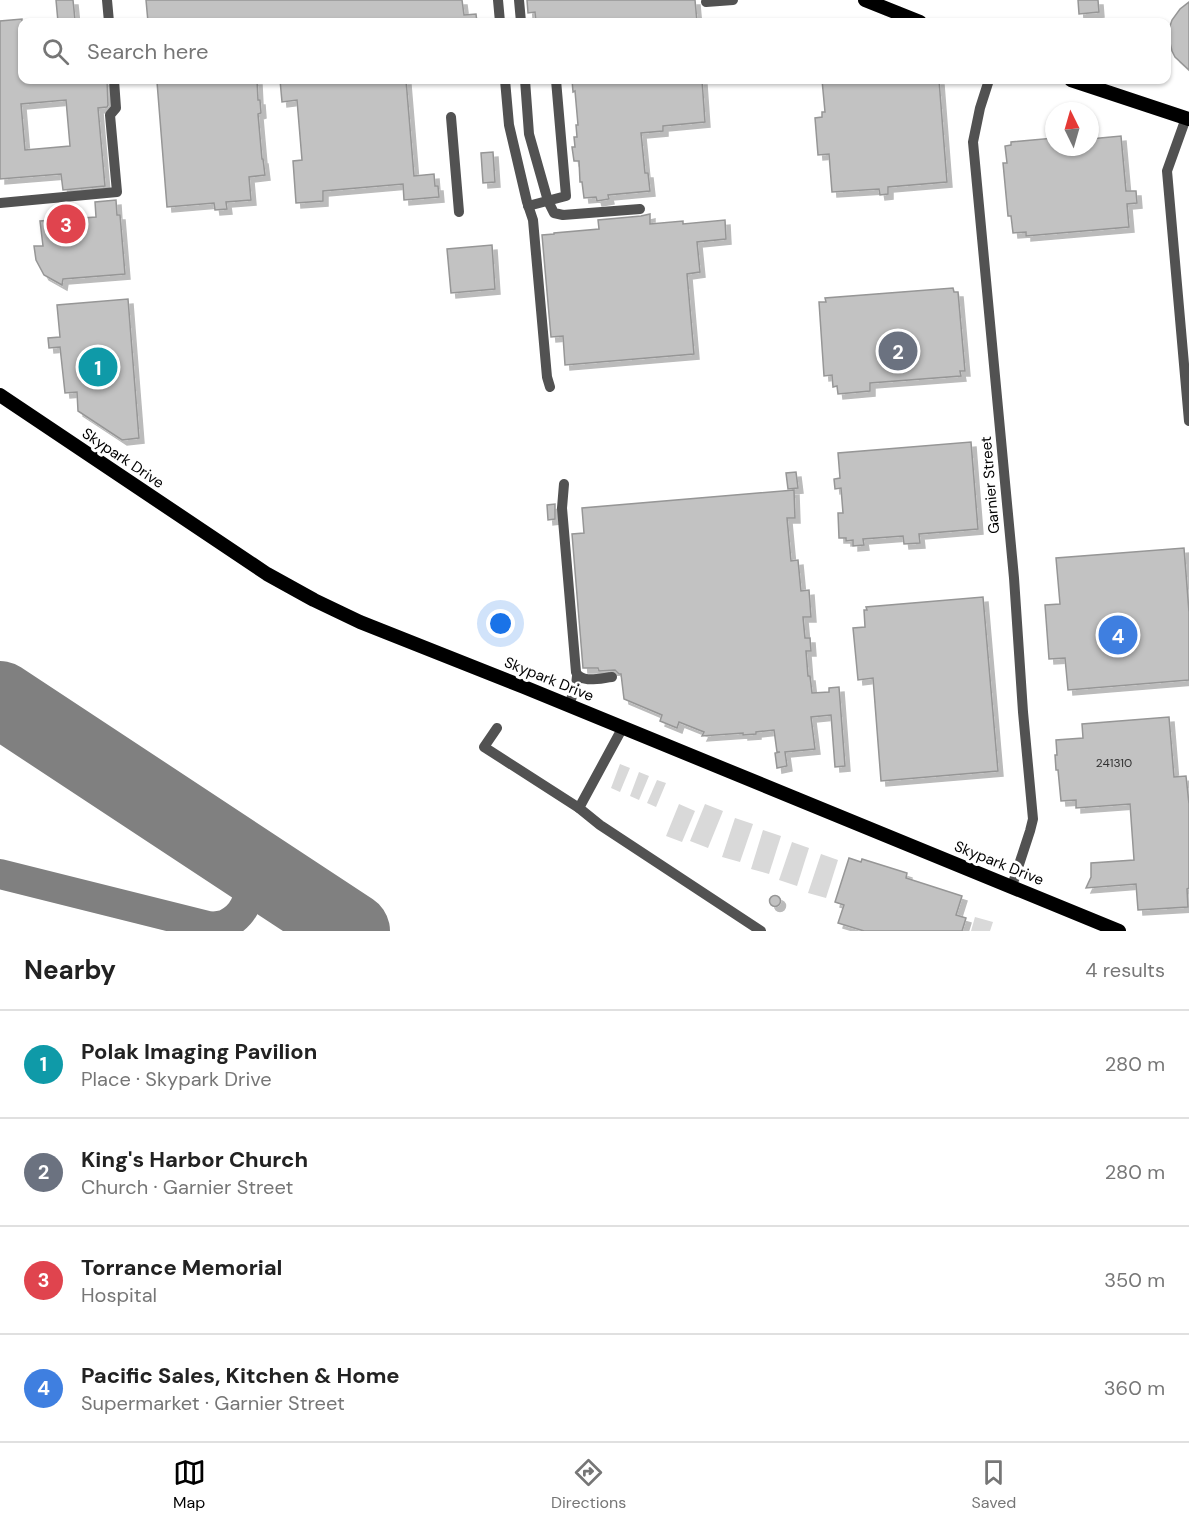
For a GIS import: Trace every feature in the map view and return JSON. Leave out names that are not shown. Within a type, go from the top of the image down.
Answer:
[{"type":"main road","points":[[865,0],[910,18]]},
{"type":"main road","points":[[1083,84],[1188,118]]},
{"type":"main road","name":"Skypark Drive","points":[[0,395],[267,574],[314,600],[360,622],[569,705],[1119,931]]},
{"type":"street","points":[[107,0],[109,18]]},
{"type":"street","points":[[498,0],[500,18]]},
{"type":"street","points":[[519,0],[521,18]]},
{"type":"street","points":[[706,2],[733,0]]},
{"type":"street","points":[[0,203],[117,192],[110,115],[116,108],[114,84]]},
{"type":"street","points":[[505,84],[509,125],[533,220],[547,377],[550,387]]},
{"type":"street","points":[[525,84],[529,134],[548,201],[554,213],[563,215],[640,209]]},
{"type":"street","points":[[528,206],[564,198],[566,193],[556,84]]},
{"type":"street","name":"Garnier Street","points":[[988,84],[973,142],[1014,578],[1033,819],[1012,886]]},
{"type":"street","points":[[451,117],[459,212]]},
{"type":"street","points":[[1188,118],[1167,171],[1189,421]]},
{"type":"street","points":[[564,484],[562,508],[578,676],[569,705]]},
{"type":"street","points":[[578,676],[583,679],[612,677]]},
{"type":"street","points":[[579,808],[623,727]]},
{"type":"street","points":[[497,728],[484,747],[761,931]]},
{"type":"shaded area","points":[[620,764],[630,768],[620,792],[611,788]]},
{"type":"shaded area","points":[[639,772],[649,776],[639,800],[630,796]]},
{"type":"shaded area","points":[[657,780],[666,783],[656,807],[647,803]]},
{"type":"shaded area","points":[[679,804],[695,811],[682,842],[666,836]]},
{"type":"shaded area","points":[[705,804],[723,811],[708,848],[690,841]]},
{"type":"shaded area","points":[[735,818],[753,824],[740,862],[722,857]]},
{"type":"shaded area","points":[[763,830],[781,836],[769,874],[751,869]]},
{"type":"shaded area","points":[[792,842],[809,848],[797,886],[779,880]]},
{"type":"shaded area","points":[[821,854],[838,860],[826,898],[808,893]]},
{"type":"shaded area","points":[[975,917],[993,922],[990,931],[971,931]]},
{"type":"building","points":[[56,0],[73,0],[75,18],[58,18]]},
{"type":"building","points":[[146,0],[462,0],[464,15],[476,14],[476,18],[148,18]]},
{"type":"building","points":[[527,0],[695,0],[697,18],[536,18],[535,12],[528,13]]},
{"type":"building","points":[[1078,0],[1098,0],[1099,12],[1079,14]]},
{"type":"building","points":[[1189,2],[1189,70],[1175,57],[1171,47],[1171,23],[1180,9]]},
{"type":"building","points":[[18,19],[18,84],[107,84],[108,105],[98,108],[105,186],[63,190],[61,174],[0,179],[0,21]],"holes":[[[66,100],[70,146],[25,150],[21,104]]]},
{"type":"building","points":[[157,84],[257,84],[265,175],[249,177],[251,200],[226,202],[227,209],[215,210],[214,203],[167,207]]},
{"type":"building","points":[[280,84],[406,84],[414,176],[434,174],[439,197],[404,200],[403,184],[323,191],[323,201],[296,203],[293,161],[302,160],[297,100],[282,102]]},
{"type":"building","points":[[572,84],[702,84],[705,122],[663,126],[663,131],[641,133],[645,173],[648,173],[650,191],[608,195],[609,199],[597,201],[596,197],[584,198],[582,182],[580,182],[579,161],[574,161],[572,147],[575,147],[574,137],[577,137],[576,125],[578,125],[575,91],[573,92]]},
{"type":"building","points":[[822,84],[939,84],[947,182],[888,187],[888,194],[880,195],[879,189],[832,192],[829,154],[818,155],[815,118],[822,117],[822,112],[825,112]]},
{"type":"building","points":[[1121,136],[1126,191],[1136,191],[1137,203],[1127,204],[1129,227],[1026,236],[1026,232],[1013,233],[1011,216],[1008,216],[1003,163],[1007,163],[1005,146],[1011,145],[1011,142],[1045,139],[1045,156],[1099,156],[1099,138]]},
{"type":"building","points":[[493,152],[495,182],[483,183],[481,153]]},
{"type":"building","points":[[116,200],[117,215],[120,215],[125,274],[63,279],[62,285],[44,275],[36,260],[34,246],[43,246],[40,221],[96,217],[95,202]]},
{"type":"building","points":[[650,214],[650,224],[725,220],[726,239],[697,242],[700,272],[687,274],[694,354],[565,365],[563,336],[551,337],[542,235],[599,229],[598,220]]},
{"type":"building","points":[[492,245],[495,289],[451,293],[447,249]]},
{"type":"building","points":[[953,288],[954,292],[958,292],[965,371],[960,371],[961,376],[870,383],[870,391],[838,394],[837,386],[833,387],[832,375],[824,376],[819,302],[826,302],[825,298]]},
{"type":"building","points":[[128,299],[139,438],[122,440],[78,411],[77,392],[65,393],[60,347],[49,348],[48,338],[60,337],[57,305]]},
{"type":"building","points":[[971,442],[978,529],[919,534],[920,543],[904,544],[903,536],[863,539],[864,545],[853,546],[853,540],[846,541],[846,538],[839,538],[838,513],[843,513],[841,488],[835,489],[834,479],[840,478],[838,453]]},
{"type":"building","points":[[796,472],[798,488],[788,489],[786,473]]},
{"type":"building","points":[[794,490],[795,518],[787,518],[791,561],[798,560],[801,591],[809,590],[811,617],[803,617],[805,638],[810,638],[811,651],[806,651],[808,676],[810,676],[812,693],[829,692],[829,688],[839,687],[845,766],[835,767],[831,715],[811,717],[815,749],[785,752],[787,766],[777,768],[775,753],[780,752],[777,752],[774,730],[756,732],[756,734],[702,736],[704,732],[679,722],[677,728],[660,721],[662,715],[624,699],[621,674],[615,670],[599,671],[598,668],[583,668],[572,534],[584,533],[582,508]]},
{"type":"building","points":[[555,504],[555,519],[548,520],[547,505]]},
{"type":"building","points":[[1184,548],[1189,612],[1189,680],[1068,690],[1065,658],[1049,659],[1045,605],[1060,604],[1056,558]]},
{"type":"building","points":[[983,597],[998,771],[881,781],[873,678],[858,680],[853,628],[865,627],[864,610],[867,610],[866,607]]},
{"type":"building","points":[[1169,717],[1174,777],[1186,776],[1189,804],[1188,907],[1138,910],[1136,884],[1086,888],[1091,877],[1091,863],[1134,860],[1130,804],[1076,808],[1076,800],[1061,801],[1058,770],[1056,770],[1056,740],[1083,738],[1082,724]]},
{"type":"building","points":[[849,858],[861,862],[862,859],[907,873],[906,878],[962,896],[956,915],[966,918],[962,931],[864,931],[838,923],[844,905],[835,902]]},
{"type":"building","points":[[775,896],[779,897],[779,905],[775,906],[771,905],[770,901],[771,897]]},
{"type":"taxiway","points":[[212,927],[232,921],[245,906],[249,887],[246,871],[239,857]]},
{"type":"taxiway","points":[[0,874],[228,931]]},
{"type":"runway","points":[[0,699],[352,931]]},
{"type":"place","name":"Torrance Memorial","points":[[66,224]]},
{"type":"place","name":"King's Harbor Church","points":[[898,351]]},
{"type":"place","name":"Polak Imaging Pavilion","points":[[98,367]]},
{"type":"place","name":"Pacific Sales, Kitchen & Home","points":[[1118,635]]}]
